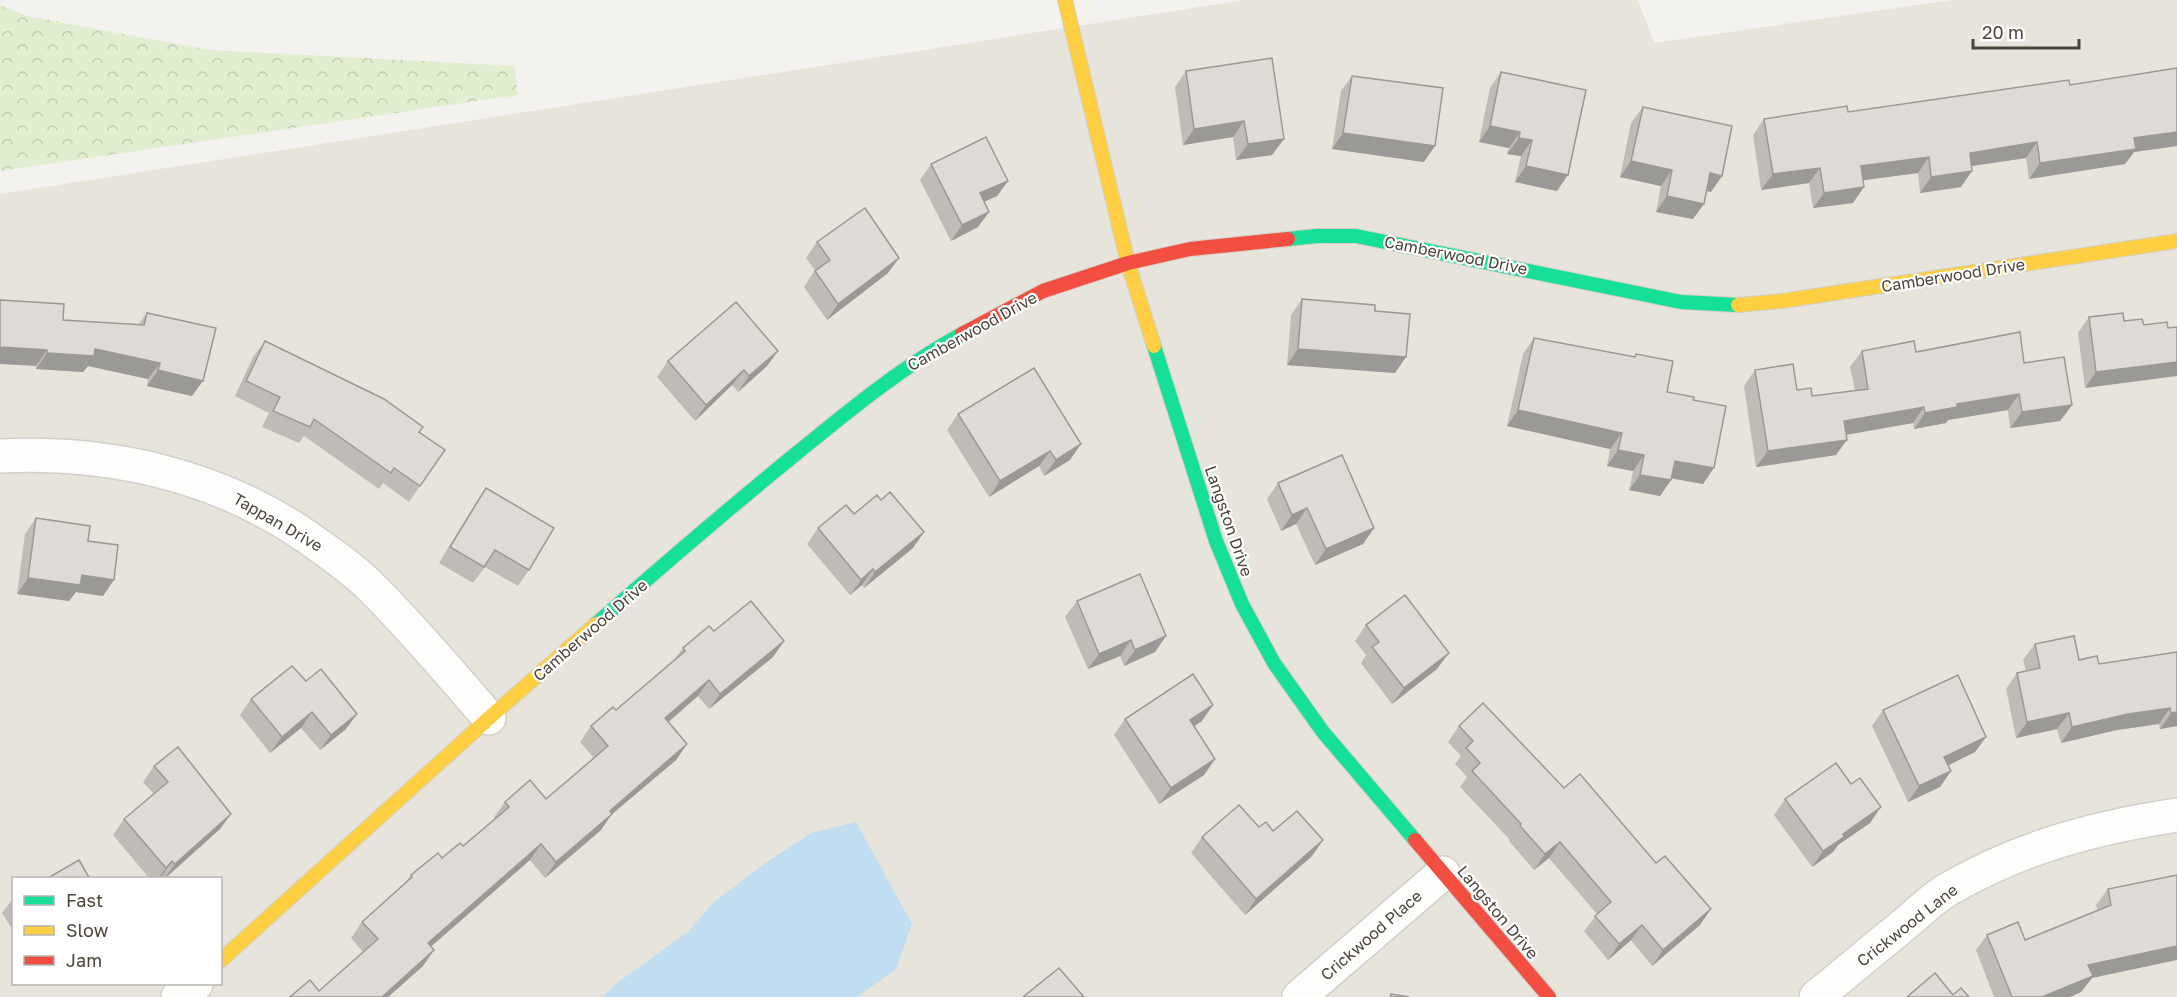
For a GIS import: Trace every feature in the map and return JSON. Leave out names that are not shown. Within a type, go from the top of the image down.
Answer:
[{"type":"street","name":"Langston Drive","points":[[1065,0],[1128,263],[1216,541],[1228,573],[1257,634],[1323,732],[1549,997]]},
{"type":"street","name":"Camberwood Drive","points":[[222,960],[489,718],[715,520],[880,385],[925,354],[1044,291],[1128,263],[1201,248],[1317,236],[1356,236],[1681,302],[1738,306],[2177,241]]},
{"type":"street","name":"Tappan Drive","points":[[0,456],[50,454],[148,467],[226,492],[269,513],[298,530],[351,568],[375,591],[489,718]]},
{"type":"street","name":"Crickwood Lane","points":[[1816,997],[1945,891],[1991,867],[2021,854],[2085,833],[2177,815]]},
{"type":"street","name":"Crickwood Place","points":[[1299,997],[1443,873]]},
{"type":"street","points":[[178,997],[195,985]]},
{"type":"shaded area","points":[[1244,0],[1638,0],[1654,43],[1952,0],[2177,0],[2177,997],[0,997],[0,194]]},
{"type":"green space","points":[[0,5],[27,16],[210,50],[514,66],[518,95],[0,171]]},
{"type":"water","points":[[856,822],[912,924],[896,969],[857,997],[602,997],[617,983],[688,932],[713,903],[764,864],[811,833]]},
{"type":"building","points":[[1272,58],[1284,139],[1248,144],[1244,121],[1194,129],[1186,71]]},
{"type":"building","points":[[2177,68],[2177,132],[2134,138],[2136,149],[2040,163],[2037,142],[1970,153],[1972,171],[1931,177],[1929,157],[1861,166],[1864,187],[1824,193],[1820,168],[1773,174],[1764,119],[1847,106],[1848,112],[2069,80],[2070,85]]},
{"type":"building","points":[[1501,72],[1586,90],[1568,175],[1526,166],[1532,140],[1519,138],[1520,132],[1490,126]]},
{"type":"building","points":[[1352,76],[1443,88],[1435,146],[1343,133]]},
{"type":"building","points":[[1643,107],[1732,126],[1722,176],[1710,173],[1704,204],[1667,196],[1672,170],[1631,161]]},
{"type":"building","points":[[986,137],[1008,181],[980,193],[989,212],[962,225],[931,164]]},
{"type":"building","points":[[865,208],[899,258],[838,304],[815,271],[830,260],[817,242]]},
{"type":"building","points":[[1302,299],[1375,305],[1375,311],[1410,314],[1406,357],[1298,349]]},
{"type":"building","points":[[0,300],[64,304],[63,320],[144,325],[147,313],[216,328],[203,381],[158,370],[160,363],[95,349],[94,356],[0,347]]},
{"type":"building","points":[[736,302],[778,351],[749,376],[744,370],[706,405],[668,361]]},
{"type":"building","points":[[2123,313],[2124,321],[2142,319],[2144,325],[2167,322],[2168,328],[2177,327],[2177,362],[2096,372],[2089,317]]},
{"type":"building","points":[[2020,332],[2024,363],[2064,357],[2072,405],[2022,412],[2019,394],[1957,404],[1957,407],[1925,413],[1924,407],[1844,421],[1847,440],[1768,451],[1755,370],[1793,364],[1797,390],[1811,388],[1812,396],[1868,389],[1862,351],[1914,341],[1916,352]]},
{"type":"building","points":[[1534,338],[1635,357],[1636,354],[1673,361],[1667,392],[1726,406],[1714,468],[1675,461],[1671,480],[1640,475],[1644,455],[1618,450],[1622,433],[1518,410]]},
{"type":"building","points":[[265,341],[384,399],[423,427],[419,432],[445,450],[420,486],[394,468],[391,473],[314,419],[310,427],[273,411],[280,397],[246,381]]},
{"type":"building","points":[[1034,368],[1081,444],[1056,460],[1050,451],[1000,481],[958,414]]},
{"type":"building","points":[[1342,455],[1374,528],[1326,549],[1307,508],[1292,515],[1278,483]]},
{"type":"building","points":[[486,488],[554,528],[529,570],[495,550],[484,567],[450,547]]},
{"type":"building","points":[[890,492],[924,532],[875,572],[873,569],[861,580],[818,528],[846,505],[854,514],[877,495],[881,500]]},
{"type":"building","points":[[36,518],[90,526],[88,541],[118,545],[114,580],[82,575],[80,585],[28,578]]},
{"type":"building","points":[[1140,574],[1166,636],[1135,650],[1131,640],[1099,654],[1077,601]]},
{"type":"building","points":[[1405,595],[1449,653],[1404,688],[1372,647],[1379,642],[1366,625]]},
{"type":"building","points":[[751,601],[784,641],[720,694],[709,680],[665,718],[687,744],[610,811],[612,814],[556,862],[541,844],[428,943],[434,950],[382,997],[290,997],[310,980],[319,991],[378,939],[362,922],[412,877],[411,875],[438,853],[442,858],[460,843],[463,846],[509,807],[505,802],[530,780],[546,799],[608,746],[591,726],[613,707],[616,710],[685,651],[683,648],[709,626],[714,631]]},
{"type":"building","points":[[2074,636],[2079,660],[2097,656],[2099,664],[2177,652],[2177,712],[2171,713],[2170,708],[2128,714],[2072,727],[2069,713],[2027,722],[2017,673],[2040,668],[2035,644]]},
{"type":"building","points":[[292,666],[306,681],[321,669],[357,714],[331,735],[312,712],[282,737],[251,699]]},
{"type":"building","points":[[1193,674],[1213,705],[1190,720],[1215,759],[1171,788],[1125,719]]},
{"type":"building","points":[[1958,675],[1986,737],[1944,757],[1951,771],[1919,786],[1883,710]]},
{"type":"building","points":[[1483,703],[1564,788],[1580,774],[1656,863],[1665,856],[1711,909],[1663,950],[1642,925],[1619,944],[1595,916],[1611,902],[1560,842],[1545,854],[1472,771],[1480,763],[1466,748],[1473,741],[1459,726]]},
{"type":"building","points":[[178,747],[231,814],[175,864],[172,861],[166,868],[124,819],[168,782],[154,766]]},
{"type":"building","points":[[1836,763],[1851,784],[1860,778],[1881,807],[1823,851],[1785,799]]},
{"type":"building","points":[[1239,805],[1259,827],[1266,822],[1273,831],[1297,811],[1323,840],[1256,899],[1202,837]]},
{"type":"building","points":[[79,860],[89,877],[49,877]]},
{"type":"building","points":[[2177,875],[2177,946],[2088,965],[2093,976],[2042,997],[2012,997],[1987,935],[2018,922],[2025,940],[2111,905],[2108,889]]},
{"type":"building","points":[[1059,968],[1084,997],[1023,997]]},
{"type":"building","points":[[1935,973],[1953,995],[1961,988],[1969,997],[1907,997]]},
{"type":"building","points":[[1391,994],[1409,997],[1390,997]]},
{"type":"traffic: fast","points":[[1288,239],[1356,236],[1681,302],[1738,305]]},
{"type":"traffic: fast","points":[[596,624],[720,516],[857,405],[897,375],[962,334]]},
{"type":"traffic: fast","points":[[1154,346],[1216,541],[1242,604],[1274,663],[1323,732],[1415,840]]},
{"type":"traffic: slow","points":[[1065,0],[1128,263],[1154,346]]},
{"type":"traffic: slow","points":[[1738,305],[1782,301],[2177,241]]},
{"type":"traffic: slow","points":[[222,959],[596,624]]},
{"type":"traffic: jam","points":[[962,334],[1043,291],[1128,263],[1190,249],[1288,239]]},
{"type":"traffic: jam","points":[[1415,840],[1549,997]]}]
